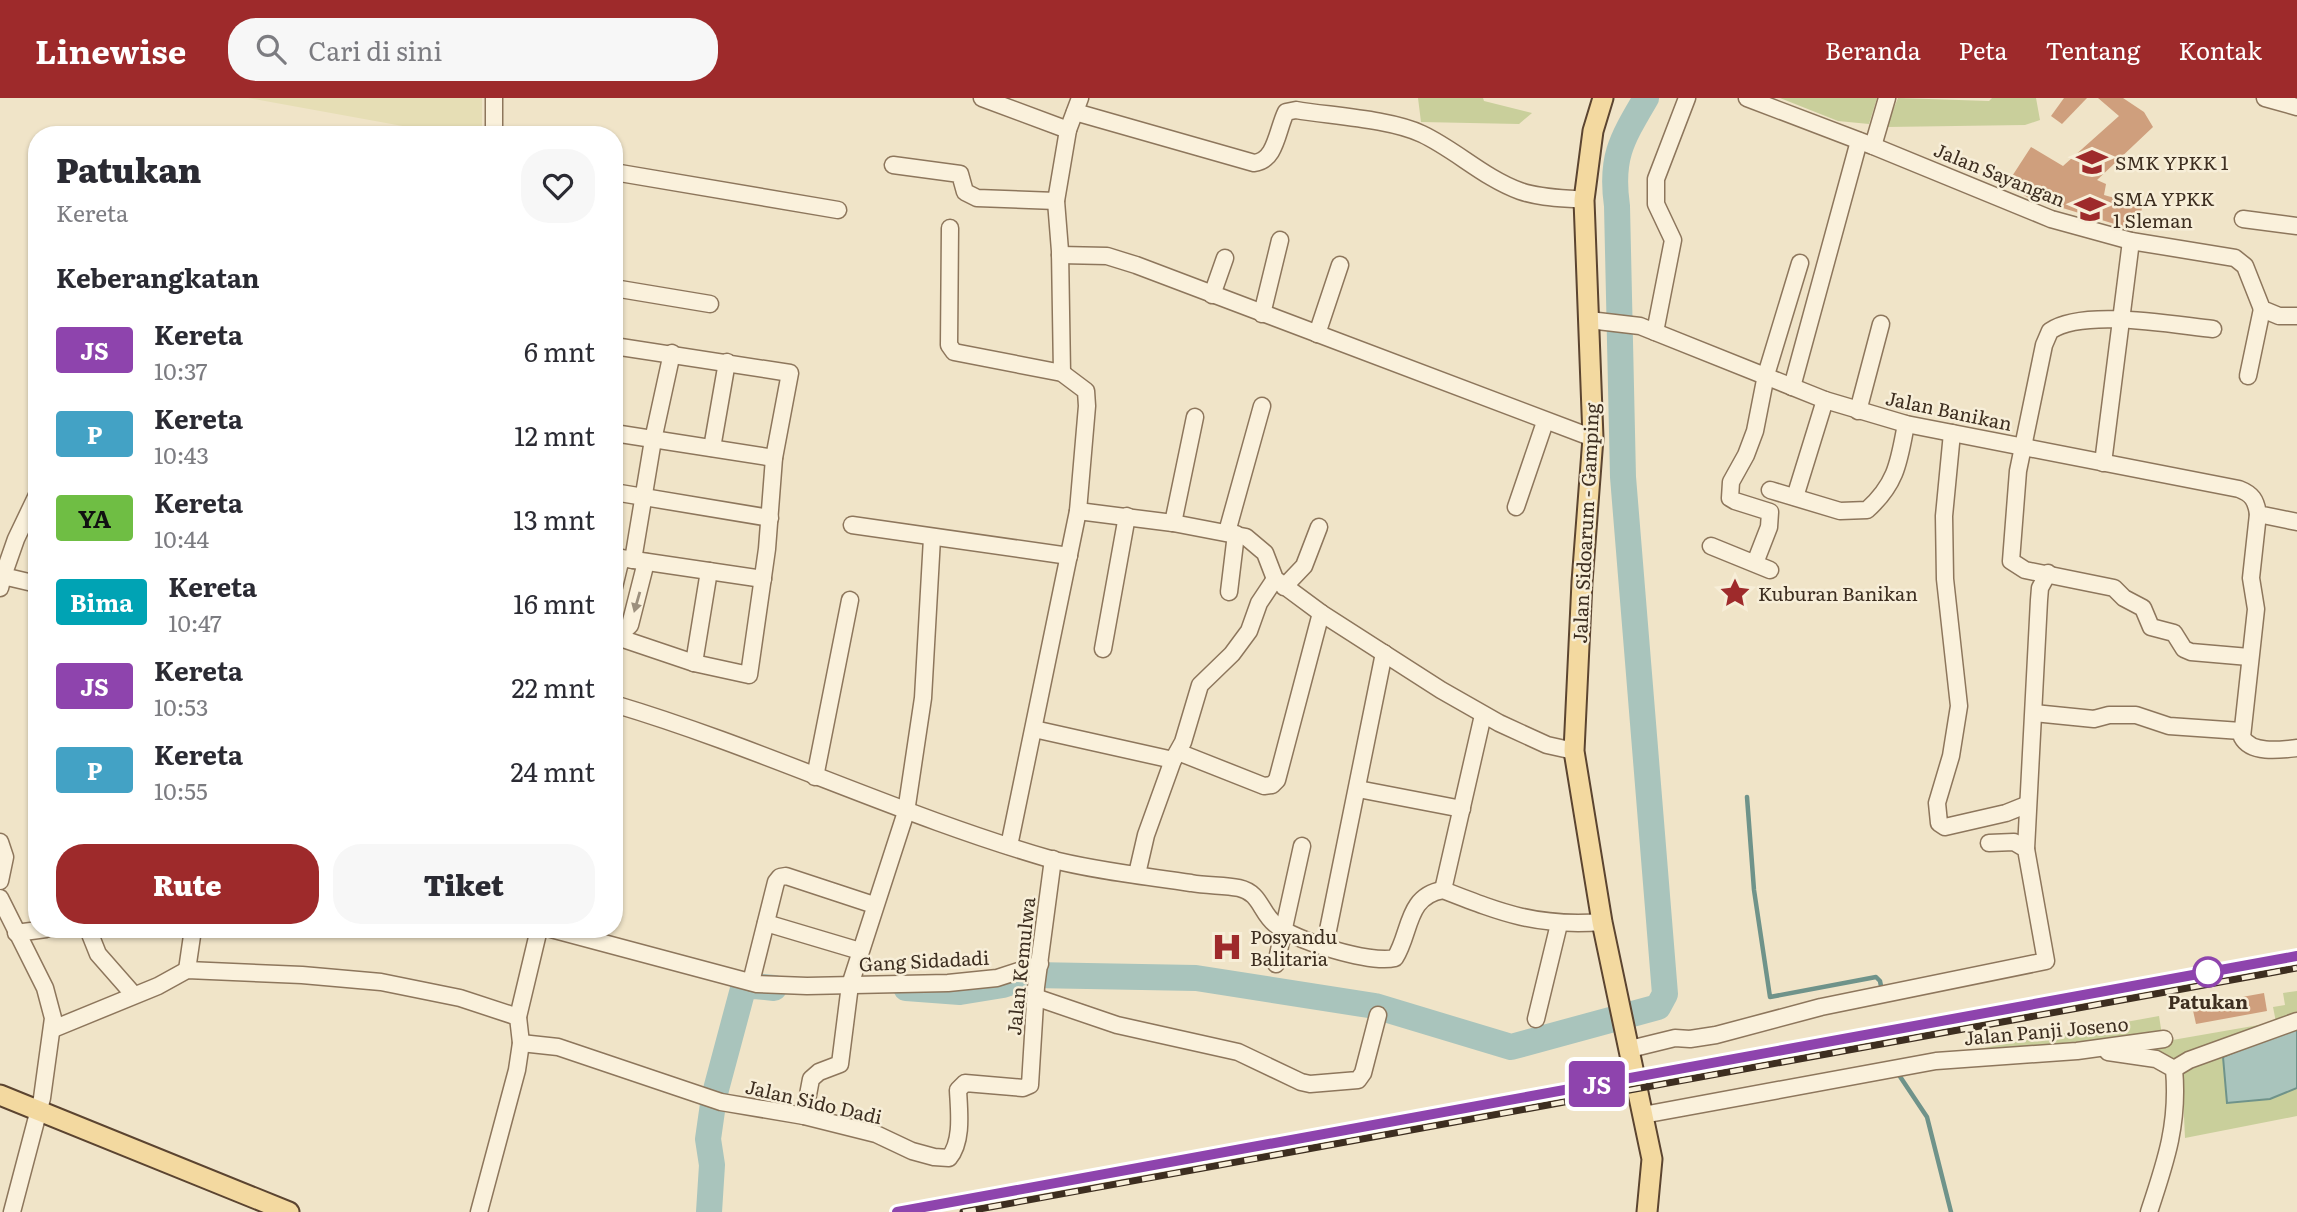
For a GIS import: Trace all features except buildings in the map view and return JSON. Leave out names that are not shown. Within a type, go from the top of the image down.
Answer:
[{"type":"main road","name":"Jalan Sidoarum - Gamping","points":[[1603,98],[1593,131],[1584,200],[1593,438],[1582,582],[1574,751],[1602,922],[1628,1042]]},
{"type":"main road","points":[[1628,1042],[1652,1159],[1647,1212]]},
{"type":"main road","points":[[0,1095],[289,1212]]},
{"type":"street","points":[[494,98],[494,126]]},
{"type":"street","points":[[982,98],[1068,130]]},
{"type":"street","points":[[1655,332],[1673,240],[1656,204],[1656,179],[1687,98]]},
{"type":"street","name":"Jalan Sayangan","points":[[1747,98],[1866,143],[2051,219],[2132,241],[2235,258],[2245,266],[2262,309]]},
{"type":"street","points":[[1792,387],[1866,143],[1887,98]]},
{"type":"street","points":[[2265,98],[2297,107]]},
{"type":"street","points":[[1062,373],[1060,255],[1056,201],[1068,130],[1077,105],[1254,163],[1263,162],[1269,157],[1286,112],[1296,110],[1389,125],[1422,134],[1500,182],[1520,191],[1538,196],[1584,200]]},
{"type":"street","points":[[893,165],[960,174],[965,192],[977,198],[1056,201]]},
{"type":"street","points":[[623,174],[838,210]]},
{"type":"street","points":[[2243,219],[2297,226]]},
{"type":"street","points":[[950,228],[949,345],[954,352],[1062,373],[1086,391],[1078,511],[1009,846]]},
{"type":"street","points":[[1262,314],[1280,240]]},
{"type":"street","points":[[2103,463],[2132,241]]},
{"type":"street","points":[[1060,255],[1107,256],[1593,438]]},
{"type":"street","points":[[1212,295],[1225,258]]},
{"type":"street","points":[[1711,546],[1762,566],[1770,512],[1735,501],[1729,494],[1731,482],[1752,443],[1766,375],[1800,263]]},
{"type":"street","points":[[1317,334],[1340,265]]},
{"type":"street","points":[[623,290],[710,304]]},
{"type":"street","points":[[2248,376],[2262,309],[2278,316],[2297,316]]},
{"type":"street","points":[[2213,329],[2120,319],[2077,322],[2050,331],[2044,345],[2023,447],[2012,527],[2011,561],[2025,570],[2115,587],[2124,598],[2143,608],[2151,627],[2174,633],[2184,649],[2191,652],[2249,657]]},
{"type":"street","name":"Jalan Banikan","points":[[1589,320],[1621,322],[1655,332],[1825,400],[1906,424],[2239,489],[2249,493],[2256,501],[2258,514]]},
{"type":"street","points":[[1858,411],[1881,324]]},
{"type":"street","points":[[623,347],[790,373],[774,458],[763,579],[749,675],[694,663],[623,641]]},
{"type":"street","points":[[623,631],[630,625],[628,559],[645,497],[653,440],[672,354]]},
{"type":"street","points":[[712,448],[727,362]]},
{"type":"street","points":[[1795,497],[1825,400]]},
{"type":"street","points":[[1229,592],[1232,533],[1262,406]]},
{"type":"street","points":[[1173,523],[1195,417]]},
{"type":"street","points":[[1516,507],[1545,422]]},
{"type":"street","points":[[1770,490],[1840,511],[1867,509],[1891,484],[1906,424]]},
{"type":"street","points":[[1952,433],[1944,516],[1945,579],[1959,706],[1951,756],[1936,813],[1945,827],[2006,813],[2026,805]]},
{"type":"street","points":[[623,435],[774,458]]},
{"type":"street","points":[[623,493],[769,518]]},
{"type":"street","points":[[1078,511],[1232,533],[1260,546],[1279,583],[1321,612],[1483,715],[1522,735],[1574,751]]},
{"type":"street","points":[[28,514],[16,539],[2,582],[28,583]]},
{"type":"street","points":[[2297,522],[2258,514],[2251,578],[2256,609],[2241,731],[2244,742],[2252,747],[2279,750],[2297,748]]},
{"type":"street","points":[[1103,649],[1127,516]]},
{"type":"street","points":[[852,525],[1069,556]]},
{"type":"street","points":[[1137,874],[1146,835],[1200,685],[1232,654],[1249,631],[1259,603],[1279,583],[1304,566],[1319,527]]},
{"type":"street","points":[[804,1116],[811,1079],[819,1072],[840,1064],[850,989],[874,905],[906,812],[923,698],[932,538]]},
{"type":"street","points":[[628,559],[763,579]]},
{"type":"street","points":[[694,663],[709,571]]},
{"type":"street","points":[[1628,1042],[1716,1035],[1821,1007],[2046,961],[2026,849],[2026,805],[2040,588],[2048,573]]},
{"type":"street","points":[[815,777],[849,600]]},
{"type":"street","points":[[1034,729],[1175,756],[1264,786],[1272,785],[1277,780],[1321,612]]},
{"type":"street","points":[[1325,946],[1384,653]]},
{"type":"street","points":[[623,707],[741,747],[906,812],[1053,859],[1240,888],[1256,895],[1269,919],[1283,930],[1375,961],[1395,958],[1419,901],[1428,894],[1443,890],[1501,914],[1559,924],[1602,922]]},
{"type":"street","points":[[2034,713],[2094,719],[2109,715],[2136,715],[2169,726],[2241,731]]},
{"type":"street","points":[[1443,890],[1483,715]]},
{"type":"street","points":[[1358,789],[1462,809]]},
{"type":"street","points":[[0,842],[5,857],[0,881]]},
{"type":"street","points":[[1989,843],[2014,842],[2026,849]]},
{"type":"street","points":[[1276,964],[1302,846]]},
{"type":"street","name":"Jalan Kemulwa","points":[[1032,1077],[1036,992],[1053,859]]},
{"type":"street","points":[[751,982],[776,882],[780,877],[786,876],[874,905]]},
{"type":"street","points":[[0,898],[46,988],[53,1029],[39,1111],[12,1212]]},
{"type":"street","points":[[766,923],[860,951]]},
{"type":"street","points":[[1536,1019],[1559,924]]},
{"type":"street","points":[[16,933],[28,931]]},
{"type":"street","points":[[92,938],[98,954],[134,995]]},
{"type":"street","points":[[187,970],[192,938]]},
{"type":"street","points":[[479,1212],[517,1070],[521,1043],[518,1017],[537,938]]},
{"type":"street","name":"Gang Sidadadi","points":[[585,938],[751,982],[850,989],[975,981],[997,978],[1040,964]]},
{"type":"street","points":[[53,1029],[187,970],[382,982],[460,998],[518,1017]]},
{"type":"street","points":[[1036,992],[1117,1025],[1238,1052],[1310,1084],[1358,1080],[1363,1073],[1378,1015]]},
{"type":"street","points":[[2174,1069],[2189,1060],[2297,1021]]},
{"type":"street","name":"Jalan Panji Joseno","points":[[1643,1115],[1936,1061],[2100,1048],[2164,1039]]},
{"type":"street","name":"Jalan Sido Dadi","points":[[521,1043],[558,1047],[713,1099],[804,1116],[876,1134],[912,1151],[949,1158],[957,1140],[958,1090],[965,1083],[1027,1088],[1032,1077]]},
{"type":"street","points":[[2100,1048],[2111,1053],[2156,1059],[2174,1069]]},
{"type":"street","points":[[2149,1212],[2170,1153],[2176,1092],[2174,1069]]},
{"type":"shaded area","points":[[248,98],[482,98],[482,126],[402,126]]},
{"type":"green space","points":[[1418,98],[1483,98],[1484,101],[1532,113],[1519,124],[1421,122]]},
{"type":"green space","points":[[1780,98],[1877,98],[1869,124],[1838,121]]},
{"type":"green space","points":[[1898,98],[1989,101],[1992,98],[2036,98],[2040,120],[2025,125],[1886,127]]},
{"type":"green space","points":[[2297,991],[2297,1116],[2185,1138],[2182,1073],[2178,1060],[2155,1053],[2115,1050],[2276,1022],[2273,1007],[2285,1005],[2283,993]]},
{"type":"green space","points":[[2159,1016],[2162,1035],[2076,1047],[1928,1058]]},
{"type":"water","points":[[2297,1029],[2297,1088],[2270,1099],[2227,1103],[2223,1057],[2266,1038]]},
{"type":"waterway","points":[[906,988],[960,992],[1003,985],[1033,975],[1196,978],[1375,1006],[1511,1047],[1658,1007],[1665,994],[1623,477],[1615,189],[1617,161],[1624,137],[1646,98]]},
{"type":"waterway","points":[[1747,797],[1754,890],[1770,997],[1876,977],[1880,981],[1882,991]]},
{"type":"waterway","points":[[709,1212],[712,1165],[708,1139],[714,1097],[744,985],[774,988]]},
{"type":"waterway","points":[[1899,1075],[1927,1117],[1951,1212]]},
{"type":"railway","points":[[897,1212],[2297,956]]},
{"type":"railway","points":[[963,1212],[2297,968]]},
{"type":"train","name":"JS","points":[[897,1212],[2297,956]]},
{"type":"place","name":"SMK YPKK 1","points":[[2092,162]]},
{"type":"place","name":"SMA YPKK 1 Sleman","points":[[2090,209]]},
{"type":"place","name":"Kuburan Banikan","points":[[1735,593]]},
{"type":"place","name":"Posyandu Balitaria","points":[[1227,947]]},
{"type":"place","name":"Patukan","points":[[2208,972]]}]
